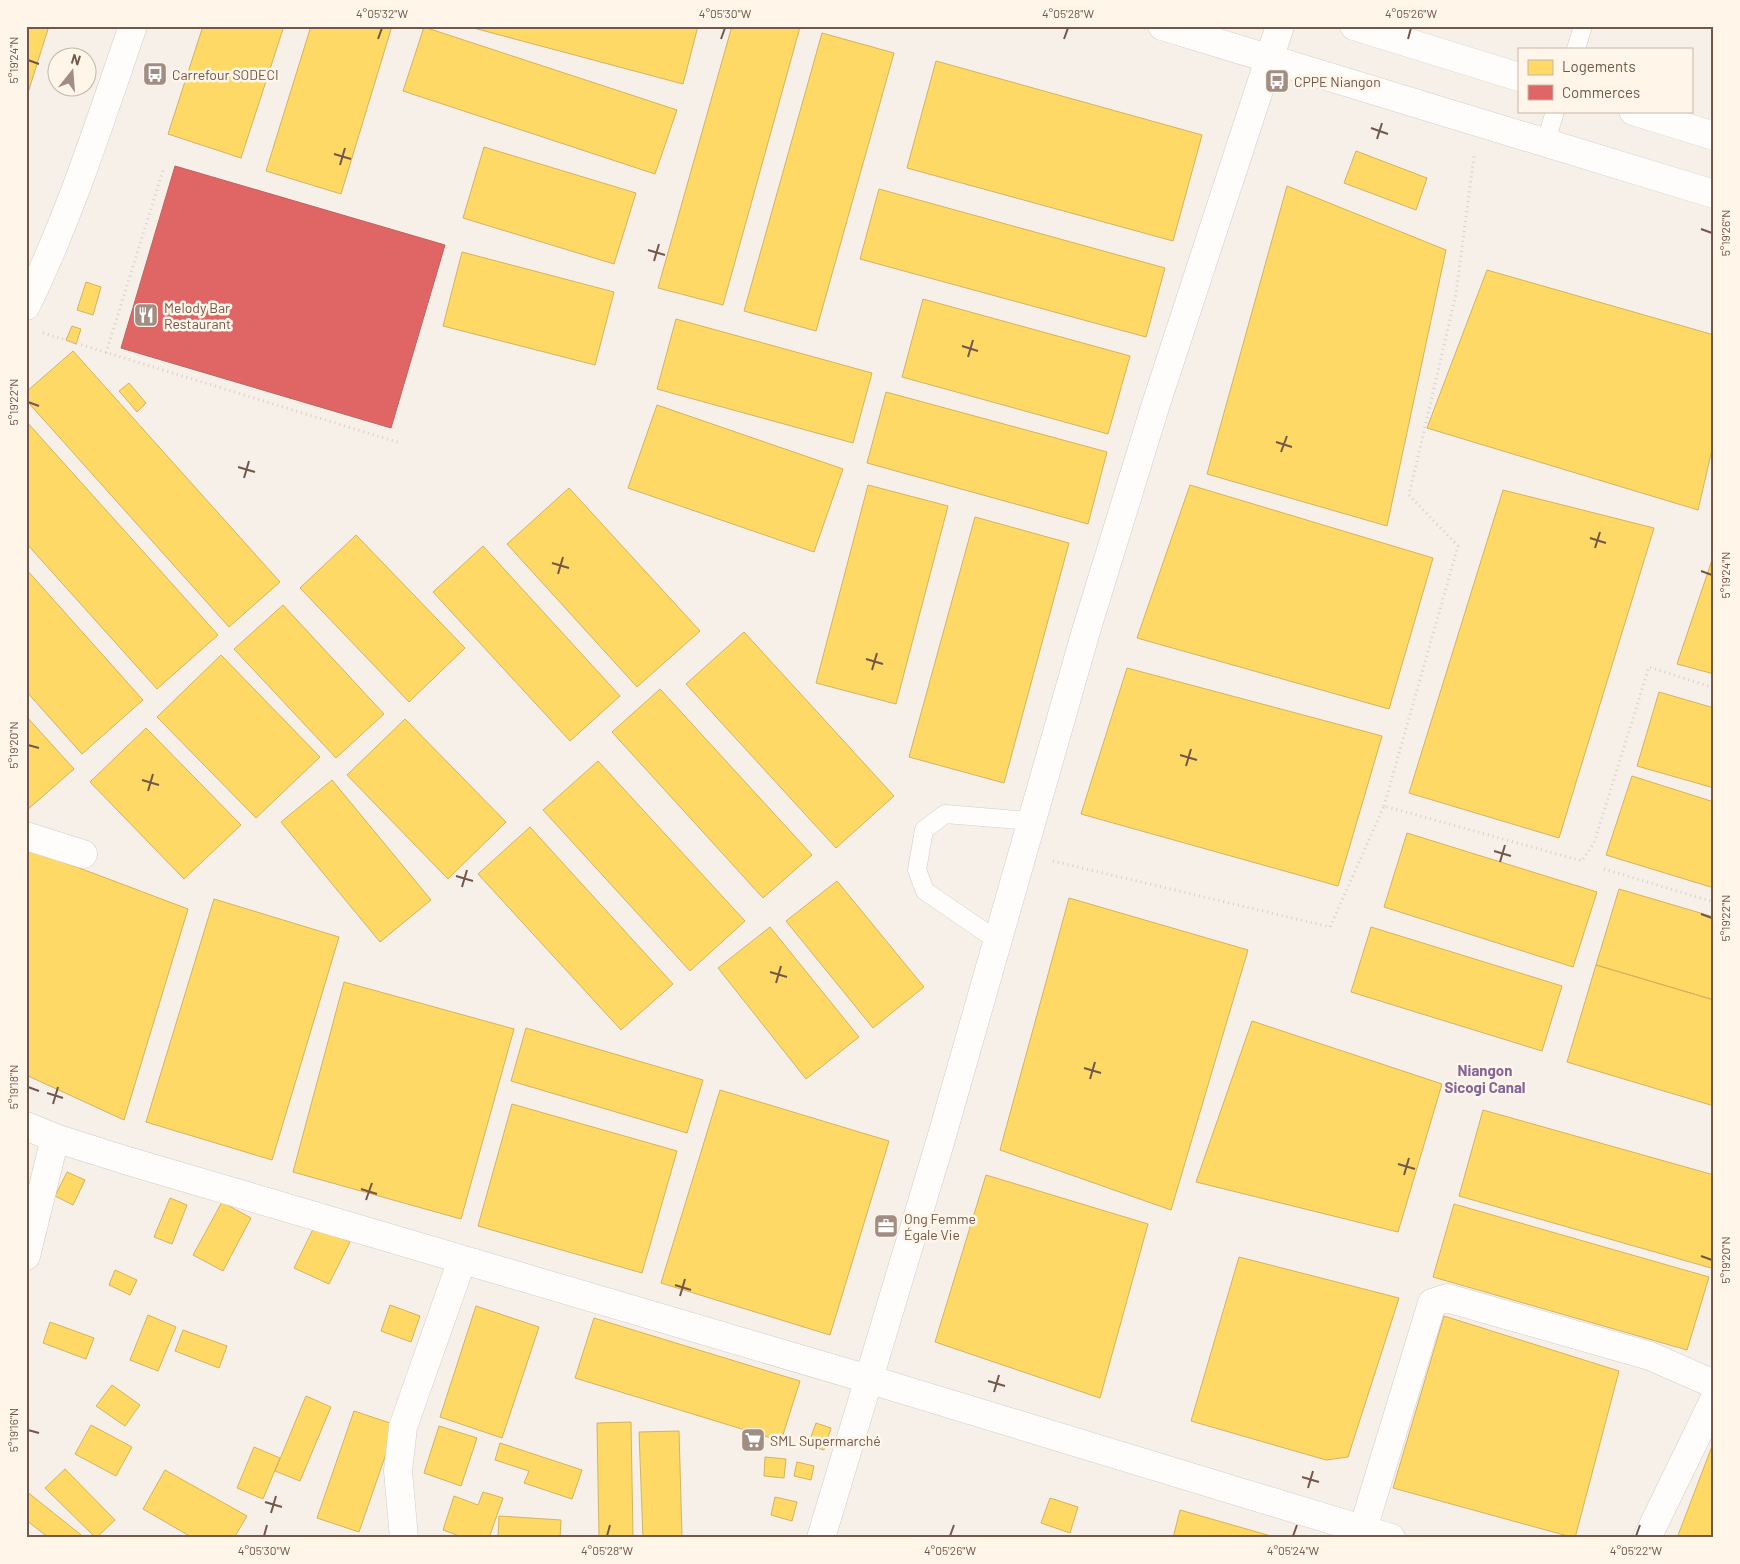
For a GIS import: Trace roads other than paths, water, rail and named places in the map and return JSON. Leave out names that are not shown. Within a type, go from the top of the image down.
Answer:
[{"type":"street","points":[[26,306],[58,237],[85,165],[132,26]]},
{"type":"street","points":[[1162,26],[1714,194]]},
{"type":"street","points":[[822,1538],[935,1158],[1086,632],[1155,407],[1280,26]]},
{"type":"street","points":[[1354,26],[1518,77]]},
{"type":"street","points":[[1636,112],[1714,136]]},
{"type":"street","points":[[26,836],[83,854]]},
{"type":"street","points":[[26,1126],[55,1138],[128,1162],[868,1379],[1391,1538]]},
{"type":"street","points":[[26,1256],[55,1138]]},
{"type":"street","points":[[404,1538],[398,1471],[403,1427],[462,1260]]},
{"type":"street","points":[[1363,1529],[1432,1303],[1446,1298],[1586,1337],[1650,1356],[1714,1384]]},
{"type":"street","points":[[1647,1538],[1714,1400]]},
{"type":"lane","points":[[1576,48],[1583,26]]},
{"type":"lane","points":[[1546,142],[1555,112]]},
{"type":"lane","points":[[998,941],[925,891],[917,870],[924,830],[945,814],[1031,821]]},
{"type":"place","name":"Carrefour SODECI","points":[[155,74]]},
{"type":"place","name":"CPPE Niangon","points":[[1277,81]]},
{"type":"place","name":"Melody Bar Restaurant","points":[[146,315]]},
{"type":"place","name":"Ong Femme Égale Vie","points":[[886,1226]]},
{"type":"place","name":"SML Supermarché","points":[[753,1440]]},
{"type":"district","name":"Niangon Sicogi Canal","points":[[1485,1078]]}]
